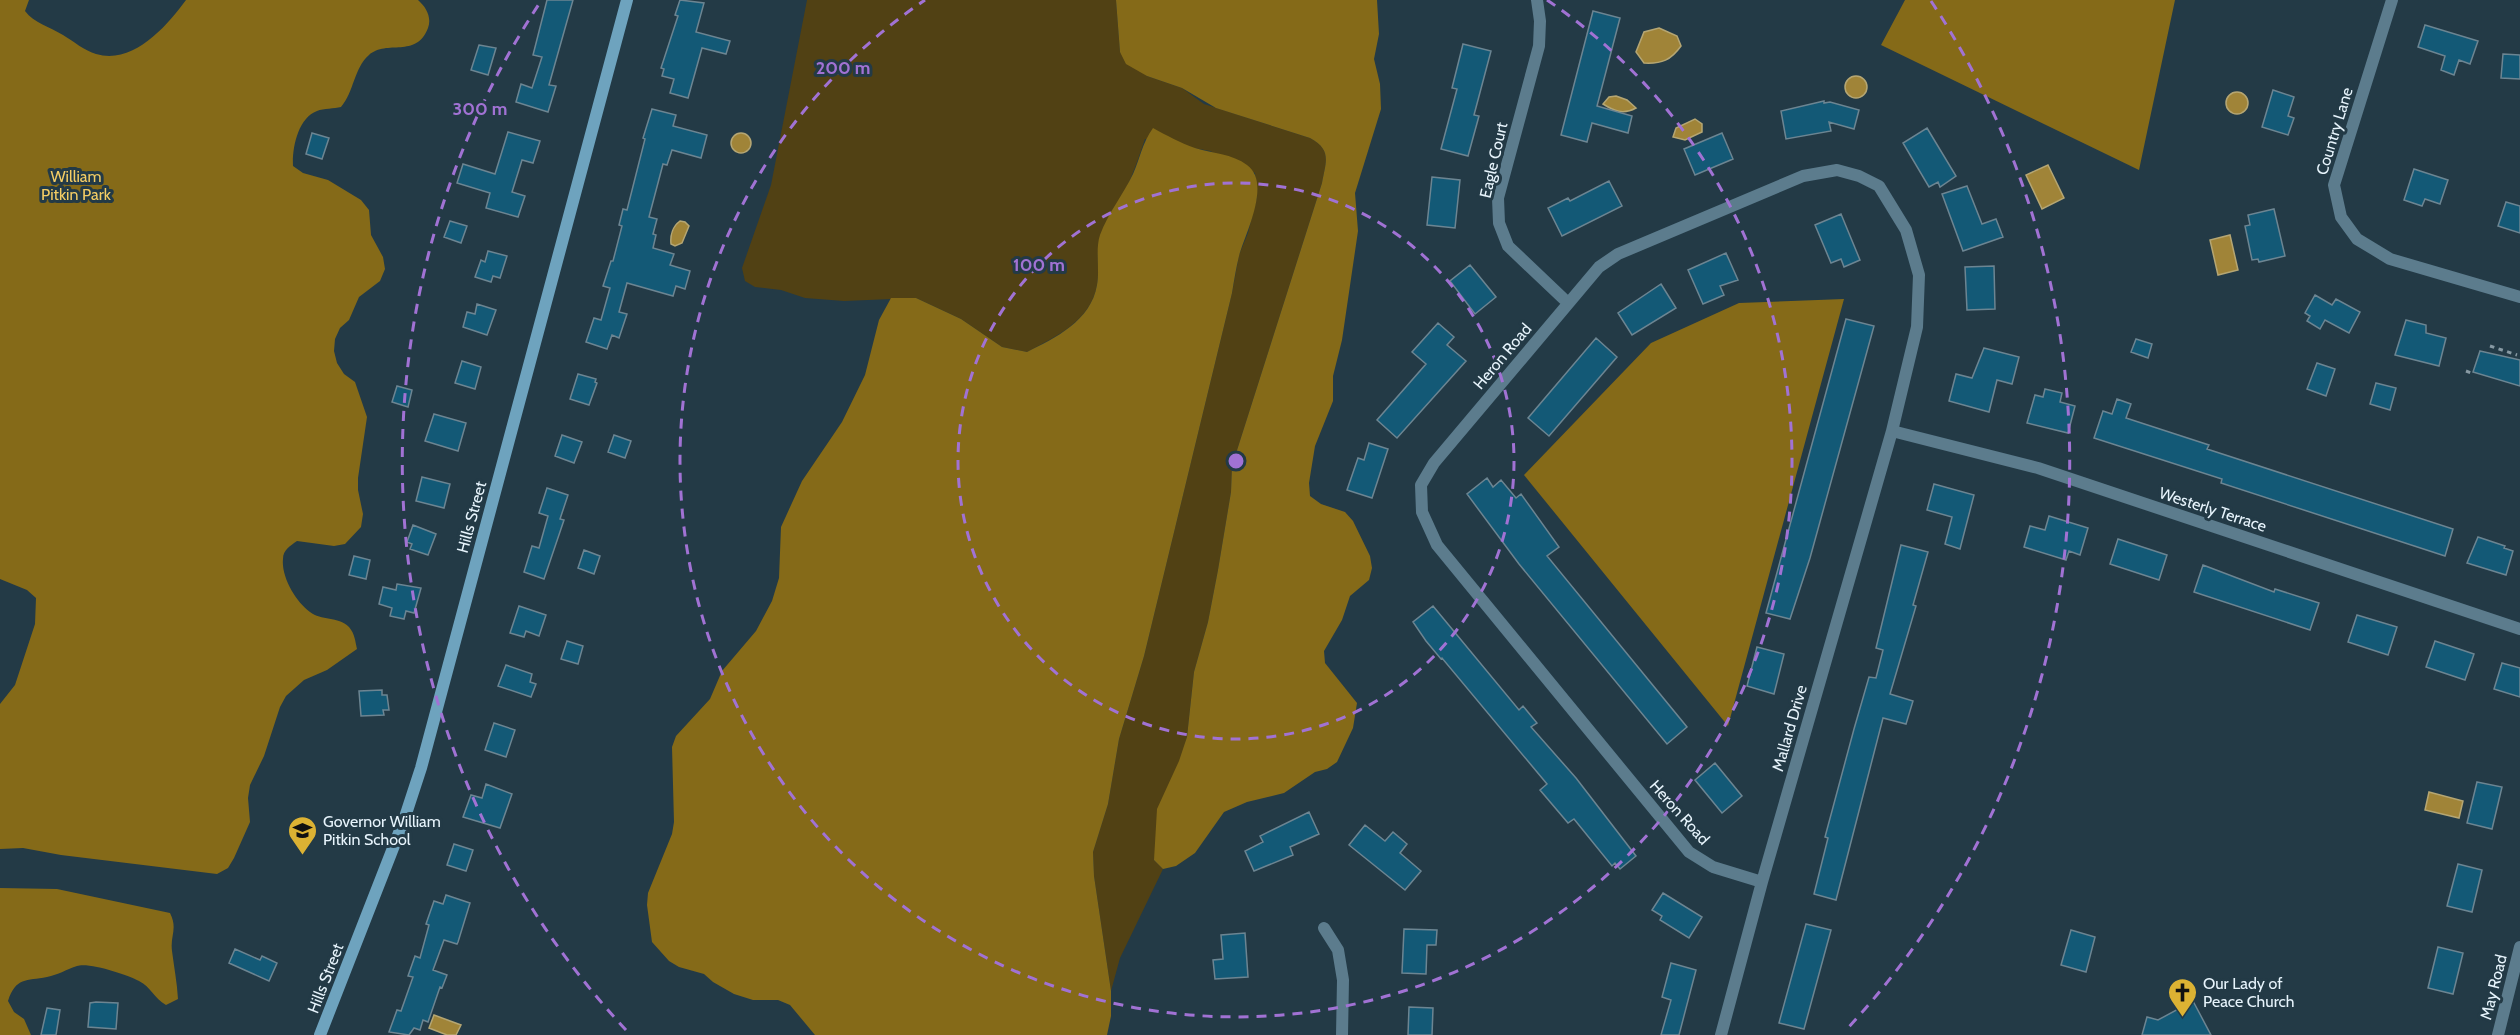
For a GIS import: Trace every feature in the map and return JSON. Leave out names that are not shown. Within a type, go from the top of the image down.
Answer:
[{"type":"street","name":"Hills Street","points":[[320,1035],[404,820],[421,768],[627,0]]},
{"type":"street","name":"Eagle Court","points":[[1536,0],[1540,21],[1539,46],[1498,198],[1498,223],[1508,246],[1568,303]]},
{"type":"street","name":"Country Lane","points":[[2392,0],[2334,185],[2341,217],[2357,239],[2390,259],[2520,297]]},
{"type":"street","name":"Heron Road","points":[[1762,882],[1713,867],[1689,852],[1437,545],[1422,512],[1421,485],[1434,463],[1599,267],[1618,254],[1803,176],[1837,170],[1859,176],[1879,186],[1906,230],[1919,275],[1917,327],[1892,431]]},
{"type":"street","name":"Westerly Terrace","points":[[1892,431],[2038,468],[2520,629]]},
{"type":"street","name":"Mallard Drive","points":[[1721,1035],[1762,882],[1892,431]]},
{"type":"street","points":[[1324,928],[1338,950],[1343,980],[1342,1035]]},
{"type":"street","name":"May Road","points":[[2498,1035],[2520,947]]},
{"type":"path","points":[[2490,346],[2517,355]]},
{"type":"path","points":[[2466,372],[2474,374]]},
{"type":"shaded area","points":[[807,0],[1116,0],[1120,52],[1147,76],[1182,88],[1204,104],[1310,138],[1317,142],[1325,152],[1326,162],[1322,183],[1232,466],[1231,492],[1218,570],[1208,622],[1194,672],[1187,737],[1154,860],[1163,869],[1120,958],[1111,991],[1094,876],[1093,852],[1108,804],[1119,739],[1144,656],[1232,293],[1239,255],[1248,233],[1257,197],[1255,173],[1210,151],[1145,139],[1125,191],[1103,229],[1098,247],[1097,285],[1087,309],[1080,318],[1060,334],[1027,352],[1002,347],[961,319],[916,298],[844,301],[805,298],[781,290],[755,287],[745,281],[742,268],[771,185]]},
{"type":"shaded area","points":[[1659,28],[1677,36],[1681,46],[1674,55],[1666,60],[1644,63],[1636,52],[1644,32]]},
{"type":"shaded area","points":[[1856,76],[1866,83],[1867,87],[1860,97],[1856,98],[1846,91],[1845,87],[1852,77]]},
{"type":"shaded area","points":[[2237,92],[2245,95],[2248,103],[2245,111],[2237,114],[2229,111],[2226,103],[2229,95]]},
{"type":"shaded area","points":[[1616,96],[1627,100],[1636,108],[1619,111],[1603,104],[1609,97]]},
{"type":"shaded area","points":[[1695,119],[1702,124],[1702,132],[1685,140],[1673,137],[1676,128]]},
{"type":"shaded area","points":[[737,133],[745,133],[751,139],[751,147],[745,153],[737,153],[731,147],[731,139]]},
{"type":"shaded area","points":[[2048,165],[2064,198],[2042,209],[2026,175]]},
{"type":"shaded area","points":[[680,221],[689,226],[682,243],[675,246],[671,244],[672,234]]},
{"type":"shaded area","points":[[2230,235],[2238,270],[2218,275],[2210,240]]},
{"type":"shaded area","points":[[2429,792],[2463,801],[2459,818],[2425,810]]},
{"type":"shaded area","points":[[434,1015],[461,1025],[456,1035],[447,1035],[429,1028]]},
{"type":"green space","name":"William Pitkin Park","points":[[0,0],[29,0],[25,11],[33,19],[88,51],[110,56],[123,54],[147,41],[169,21],[186,0],[418,0],[429,16],[428,28],[416,43],[409,46],[384,48],[369,55],[360,66],[341,107],[320,110],[310,115],[301,127],[295,143],[293,166],[303,173],[328,180],[361,200],[369,210],[371,235],[383,257],[385,269],[380,281],[359,297],[349,320],[340,328],[335,339],[334,351],[337,363],[344,374],[355,382],[367,417],[358,478],[363,514],[361,527],[345,544],[334,546],[297,541],[283,556],[284,573],[290,588],[300,602],[314,615],[340,621],[349,627],[354,635],[357,649],[327,670],[304,680],[286,696],[280,707],[264,756],[250,785],[248,798],[250,822],[228,868],[217,874],[61,855],[23,848],[0,849],[0,704],[15,685],[35,624],[36,598],[27,590],[0,579]]},
{"type":"green space","points":[[1116,0],[1377,0],[1379,34],[1374,59],[1380,84],[1381,109],[1355,193],[1358,231],[1342,340],[1333,376],[1333,401],[1315,446],[1309,483],[1310,496],[1321,504],[1345,512],[1353,521],[1370,556],[1372,568],[1369,580],[1350,596],[1342,620],[1324,651],[1325,663],[1357,703],[1353,728],[1337,762],[1327,769],[1315,772],[1284,793],[1247,802],[1224,812],[1195,853],[1176,866],[1163,869],[1154,860],[1157,809],[1179,761],[1187,737],[1194,672],[1208,622],[1218,570],[1231,492],[1232,466],[1322,183],[1326,157],[1322,147],[1310,138],[1216,108],[1182,88],[1147,76],[1126,64],[1120,52]]},
{"type":"green space","points":[[1905,0],[2175,0],[2139,170],[1881,45]]},
{"type":"green space","points":[[1153,128],[1189,146],[1241,161],[1254,173],[1257,196],[1255,209],[1239,256],[1144,656],[1119,739],[1108,804],[1093,852],[1094,876],[1111,991],[1111,1016],[1107,1035],[815,1035],[790,1005],[778,1000],[753,1000],[734,994],[704,974],[679,967],[669,961],[652,942],[647,905],[648,893],[672,834],[674,822],[672,747],[676,736],[710,699],[722,671],[756,631],[772,601],[779,578],[781,527],[802,481],[842,422],[865,375],[879,320],[891,298],[916,298],[961,319],[1002,347],[1027,352],[1060,334],[1080,318],[1093,298],[1098,279],[1100,235],[1133,174]]},
{"type":"green space","points":[[1844,299],[1728,726],[1524,475],[1651,343],[1739,303]]},
{"type":"green space","points":[[0,888],[57,889],[170,913],[174,928],[172,951],[178,999],[166,1005],[147,986],[134,978],[99,967],[77,966],[51,976],[18,984],[8,1001],[14,1012],[24,1019],[31,1035],[0,1035]]},
{"type":"building","points":[[547,0],[573,0],[549,85],[556,86],[548,112],[516,102],[521,84],[532,88],[542,57],[533,55]]},
{"type":"building","points":[[680,0],[704,3],[696,32],[730,41],[726,54],[702,48],[688,98],[670,93],[674,79],[662,76],[664,69],[661,68],[678,16],[675,15]]},
{"type":"building","points":[[1593,11],[1620,18],[1597,106],[1632,116],[1628,133],[1592,123],[1587,142],[1561,135]]},
{"type":"building","points":[[2425,25],[2478,41],[2470,64],[2459,60],[2454,75],[2441,70],[2445,56],[2418,47]]},
{"type":"building","points":[[1463,44],[1491,51],[1474,115],[1479,116],[1468,156],[1441,149],[1457,89],[1452,88]]},
{"type":"building","points":[[479,45],[496,48],[488,75],[471,70]]},
{"type":"building","points":[[2503,54],[2520,55],[2520,79],[2501,78]]},
{"type":"building","points":[[2273,90],[2294,97],[2288,116],[2294,118],[2288,135],[2262,127]]},
{"type":"building","points":[[1824,101],[1824,103],[1830,102],[1859,110],[1854,129],[1829,122],[1831,131],[1786,139],[1781,111]]},
{"type":"building","points":[[652,109],[676,115],[673,126],[707,135],[701,158],[672,150],[667,165],[663,164],[649,217],[657,219],[653,234],[656,235],[653,248],[674,254],[670,265],[690,271],[685,289],[676,286],[673,296],[627,283],[619,312],[627,314],[619,338],[612,335],[607,349],[586,342],[594,318],[601,320],[610,288],[603,286],[611,261],[613,261],[622,226],[619,225],[623,209],[627,210]]},
{"type":"building","points":[[1927,128],[1956,176],[1940,187],[1938,182],[1929,187],[1903,143]]},
{"type":"building","points":[[508,132],[540,141],[533,163],[522,160],[512,192],[525,196],[518,217],[486,208],[490,193],[457,183],[463,164],[495,174]]},
{"type":"building","points":[[312,133],[329,138],[322,159],[306,154]]},
{"type":"building","points":[[1722,133],[1733,159],[1695,175],[1684,149]]},
{"type":"building","points":[[2414,169],[2448,180],[2440,204],[2425,199],[2422,206],[2404,200]]},
{"type":"building","points":[[1432,177],[1460,180],[1455,228],[1427,225]]},
{"type":"building","points":[[1609,181],[1622,206],[1562,236],[1548,208],[1568,198],[1570,201]]},
{"type":"building","points":[[1967,186],[1982,224],[1996,219],[2003,237],[1963,251],[1942,194]]},
{"type":"building","points":[[2506,202],[2520,206],[2520,233],[2498,226]]},
{"type":"building","points":[[2274,209],[2285,256],[2259,262],[2258,259],[2252,260],[2245,226],[2250,225],[2248,215]]},
{"type":"building","points":[[1841,214],[1860,260],[1844,267],[1841,259],[1831,263],[1815,225]]},
{"type":"building","points":[[450,221],[467,226],[461,243],[444,237]]},
{"type":"building","points":[[488,251],[507,256],[500,278],[493,276],[491,282],[475,277],[481,260],[485,262]]},
{"type":"building","points":[[1726,253],[1738,280],[1720,286],[1724,295],[1703,304],[1688,270]]},
{"type":"building","points":[[1470,265],[1496,297],[1475,314],[1450,281]]},
{"type":"building","points":[[1994,266],[1995,309],[1967,310],[1965,267]]},
{"type":"building","points":[[1661,284],[1676,308],[1632,335],[1618,313]]},
{"type":"building","points":[[2315,295],[2332,305],[2336,299],[2360,312],[2349,333],[2325,320],[2320,329],[2307,321],[2310,316],[2305,313]]},
{"type":"building","points":[[477,304],[496,310],[487,335],[463,327],[467,312],[475,314]]},
{"type":"building","points":[[1846,319],[1874,326],[1810,558],[1790,619],[1766,613]]},
{"type":"building","points":[[2406,320],[2426,325],[2426,333],[2446,338],[2439,366],[2395,355]]},
{"type":"building","points":[[1438,323],[1454,337],[1447,345],[1466,361],[1397,438],[1377,420],[1426,364],[1412,352]]},
{"type":"building","points":[[1596,338],[1617,357],[1549,436],[1528,418]]},
{"type":"building","points":[[2136,339],[2152,344],[2148,358],[2131,352]]},
{"type":"building","points":[[1984,348],[2019,357],[2012,384],[1997,380],[1989,412],[1949,401],[1956,374],[1972,378]]},
{"type":"building","points":[[2480,351],[2520,360],[2520,386],[2473,372]]},
{"type":"building","points":[[462,361],[481,367],[475,389],[455,383]]},
{"type":"building","points":[[2317,363],[2335,369],[2326,396],[2307,389]]},
{"type":"building","points":[[578,374],[596,379],[597,383],[589,405],[570,399]]},
{"type":"building","points":[[2376,383],[2396,388],[2390,410],[2370,404]]},
{"type":"building","points":[[397,386],[412,390],[408,407],[392,402]]},
{"type":"building","points":[[2045,389],[2062,393],[2060,402],[2075,406],[2068,433],[2027,423],[2035,395],[2043,397]]},
{"type":"building","points":[[2117,399],[2131,404],[2126,418],[2209,445],[2207,449],[2453,529],[2445,556],[2221,483],[2222,479],[2094,438],[2103,411],[2112,414]]},
{"type":"building","points":[[434,414],[466,423],[458,451],[425,441]]},
{"type":"building","points":[[562,435],[582,442],[574,463],[555,456]]},
{"type":"building","points":[[614,435],[631,441],[625,458],[608,452]]},
{"type":"building","points":[[1369,443],[1388,449],[1372,498],[1347,490],[1358,458],[1364,460]]},
{"type":"building","points":[[422,477],[450,484],[444,508],[416,501]]},
{"type":"building","points":[[1487,478],[1493,487],[1501,480],[1516,498],[1521,494],[1559,547],[1547,556],[1687,727],[1667,744],[1519,564],[1467,494]]},
{"type":"building","points":[[1934,484],[1974,495],[1960,549],[1945,544],[1952,517],[1927,510]]},
{"type":"building","points":[[547,488],[568,495],[560,519],[564,520],[544,579],[524,572],[532,546],[539,548],[548,516],[539,513]]},
{"type":"building","points":[[2049,516],[2088,528],[2080,555],[2069,551],[2066,560],[2024,547],[2030,526],[2045,530]]},
{"type":"building","points":[[413,525],[436,534],[428,555],[410,549],[412,544],[407,542]]},
{"type":"building","points":[[2478,537],[2513,551],[2506,575],[2467,563]]},
{"type":"building","points":[[2118,539],[2167,555],[2159,580],[2110,564]]},
{"type":"building","points":[[1901,545],[1928,552],[1913,605],[1916,606],[1890,694],[1913,701],[1906,724],[1883,718],[1836,900],[1814,894],[1828,838],[1825,837],[1854,729],[1869,677],[1876,678],[1883,650],[1876,648]]},
{"type":"building","points":[[584,550],[600,556],[594,574],[578,568]]},
{"type":"building","points":[[354,556],[370,560],[366,579],[349,575]]},
{"type":"building","points":[[2203,565],[2274,592],[2275,589],[2319,603],[2310,630],[2194,592]]},
{"type":"building","points":[[397,584],[421,588],[414,613],[406,611],[404,619],[390,616],[392,608],[379,604],[383,587],[396,590]]},
{"type":"building","points":[[519,606],[546,615],[539,636],[526,631],[524,637],[510,633]]},
{"type":"building","points":[[1433,606],[1519,710],[1523,706],[1537,723],[1531,727],[1576,778],[1636,856],[1620,869],[1615,863],[1612,866],[1574,819],[1568,823],[1540,790],[1547,784],[1426,641],[1413,622]]},
{"type":"building","points":[[2357,615],[2397,627],[2388,655],[2348,642]]},
{"type":"building","points":[[567,641],[583,646],[578,664],[561,659]]},
{"type":"building","points":[[2435,641],[2474,654],[2465,680],[2426,667]]},
{"type":"building","points":[[1757,647],[1784,654],[1774,694],[1747,686]]},
{"type":"building","points":[[2502,663],[2520,668],[2520,697],[2494,689]]},
{"type":"building","points":[[506,665],[532,674],[530,682],[536,684],[531,697],[498,686]]},
{"type":"building","points":[[382,690],[382,695],[387,695],[389,710],[383,710],[384,715],[361,716],[359,691]]},
{"type":"building","points":[[494,723],[515,730],[506,757],[485,750]]},
{"type":"building","points":[[1715,763],[1742,796],[1722,813],[1695,780]]},
{"type":"building","points":[[2477,782],[2502,787],[2492,829],[2467,823]]},
{"type":"building","points":[[486,784],[512,794],[500,828],[463,817],[471,795],[482,798]]},
{"type":"building","points":[[1309,812],[1319,834],[1290,847],[1293,855],[1254,871],[1245,851],[1263,842],[1260,836]]},
{"type":"building","points":[[1365,825],[1385,841],[1393,832],[1407,844],[1400,853],[1421,871],[1405,890],[1349,845]]},
{"type":"building","points":[[454,844],[473,850],[466,871],[447,865]]},
{"type":"building","points":[[2458,864],[2482,870],[2472,912],[2447,906]]},
{"type":"building","points":[[1663,893],[1702,917],[1689,938],[1660,920],[1662,916],[1652,910]]},
{"type":"building","points":[[446,895],[470,903],[457,944],[444,940],[433,970],[447,975],[442,988],[440,987],[428,1022],[423,1020],[420,1030],[414,1028],[409,1035],[389,1032],[397,1010],[401,1011],[413,977],[408,976],[415,956],[420,958],[429,925],[426,924],[434,901],[443,904]]},
{"type":"building","points":[[1806,924],[1831,930],[1804,1029],[1779,1023]]},
{"type":"building","points":[[1404,929],[1437,930],[1436,945],[1427,945],[1426,974],[1402,973]]},
{"type":"building","points":[[2071,930],[2095,937],[2086,972],[2061,965]]},
{"type":"building","points":[[1245,933],[1248,977],[1215,979],[1213,960],[1223,959],[1221,935]]},
{"type":"building","points":[[2438,947],[2463,953],[2453,994],[2428,988]]},
{"type":"building","points":[[235,949],[260,960],[262,956],[277,963],[269,981],[229,963]]},
{"type":"building","points":[[1671,963],[1696,970],[1679,1035],[1661,1035],[1671,1000],[1662,997]]},
{"type":"building","name":"Our Lady of Peace Church","points":[[2193,1001],[2211,1035],[2142,1035],[2147,1017],[2158,1020]]},
{"type":"building","points":[[90,1003],[118,1003],[116,1029],[88,1027]]},
{"type":"building","points":[[1409,1007],[1433,1008],[1432,1035],[1408,1035]]},
{"type":"building","points":[[47,1008],[60,1010],[56,1035],[41,1035]]},
{"type":"place","name":"Governor William Pitkin School","points":[[302,856]]},
{"type":"place","name":"Our Lady of Peace Church","points":[[2182,1018]]}]
